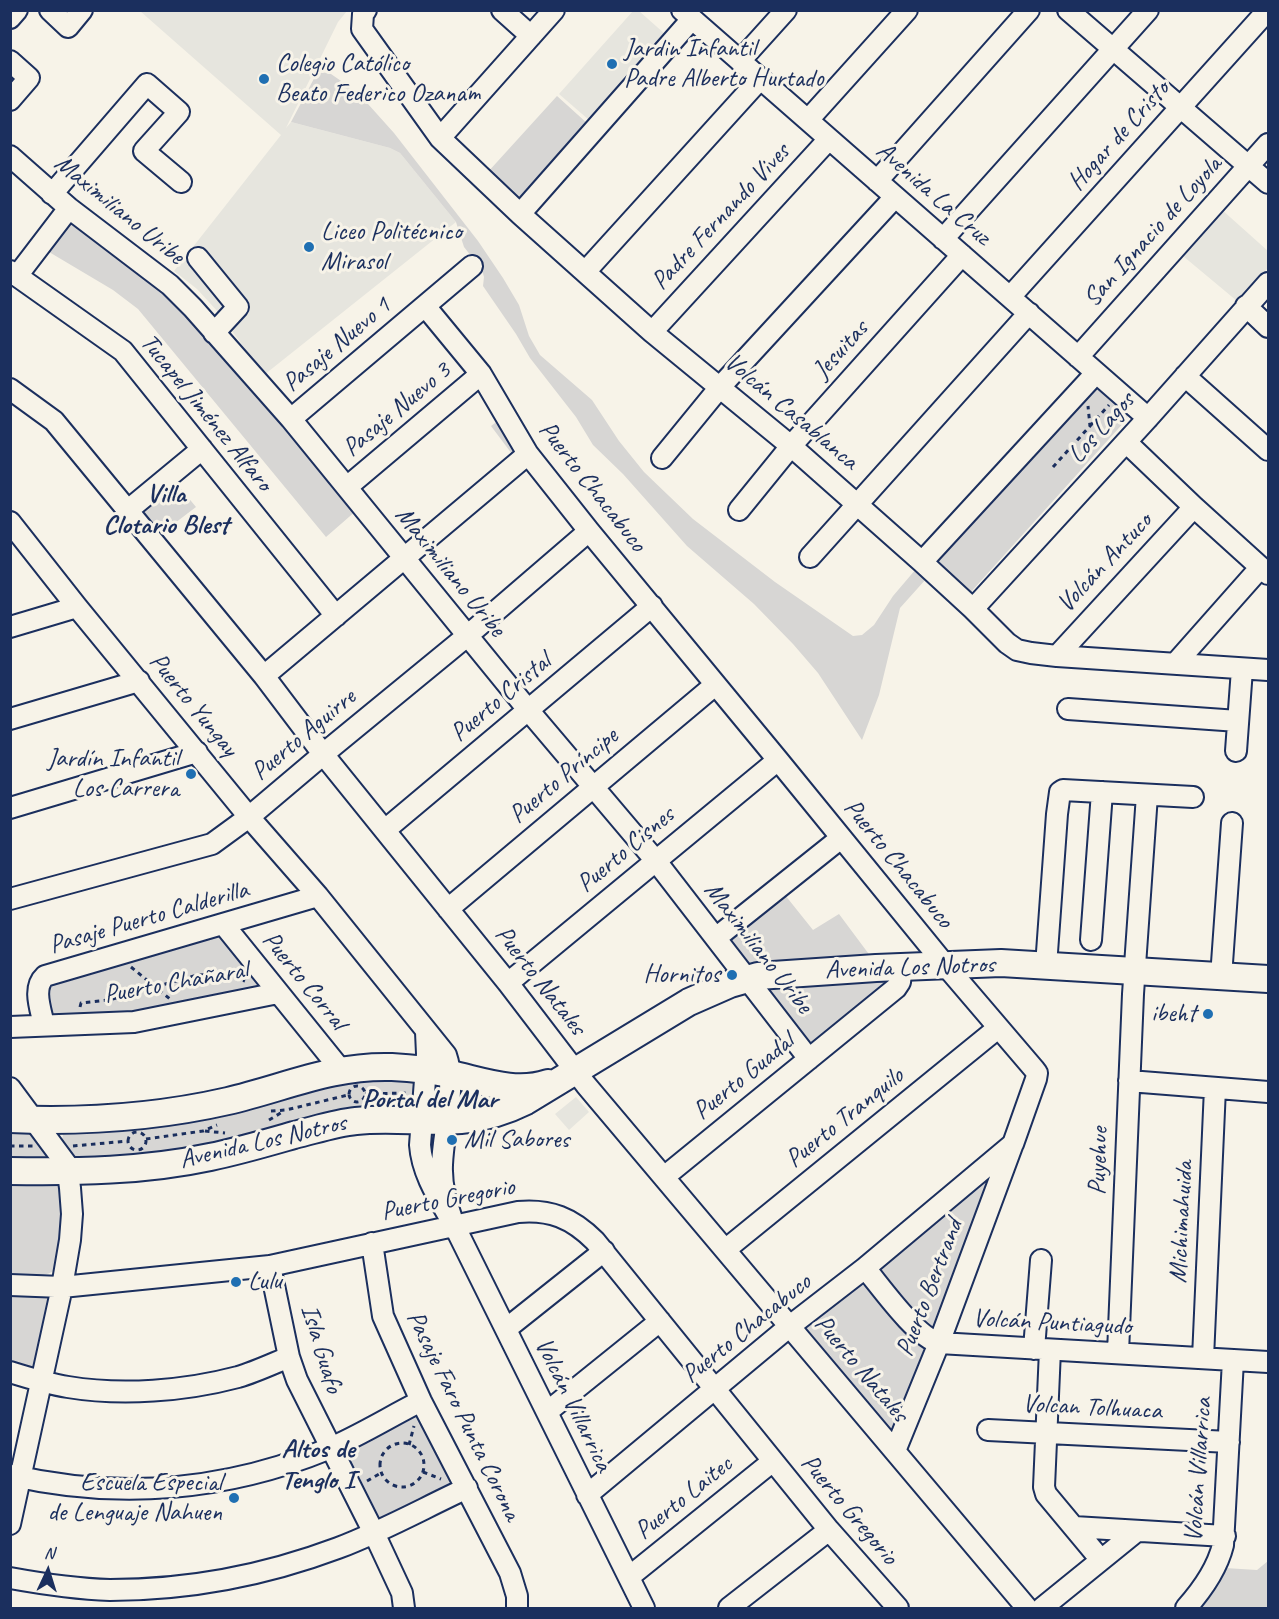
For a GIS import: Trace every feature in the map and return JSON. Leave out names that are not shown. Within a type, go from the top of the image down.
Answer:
[{"type":"main road","name":"Avenida Los Notros","points":[[10,1171],[68,1172],[169,1164],[207,1158],[338,1123],[388,1119],[481,1118],[526,1101],[689,1002],[748,978],[902,967],[1001,963],[1269,979]]},
{"type":"main road","name":"Avenida Los Notros","points":[[22,1120],[123,1116],[195,1108],[341,1070],[373,1067],[438,1072],[499,1085],[530,1087],[553,1082],[576,1071]]},
{"type":"street","points":[[10,18],[17,10]]},
{"type":"street","points":[[50,10],[68,27],[82,10]]},
{"type":"street","points":[[502,10],[531,36]]},
{"type":"street","points":[[440,138],[554,10]]},
{"type":"street","points":[[740,61],[786,10]]},
{"type":"street","name":"Padre Fernando Vives","points":[[808,120],[907,10]]},
{"type":"street","points":[[877,181],[1029,10]]},
{"type":"street","points":[[1068,10],[1269,183]]},
{"type":"street","points":[[943,239],[1148,10]]},
{"type":"street","name":"Hogar de Cristo","points":[[1010,297],[1268,10]]},
{"type":"street","points":[[520,214],[687,15]]},
{"type":"street","name":"Avenida La Cruz","points":[[687,15],[1078,357],[1091,378],[1119,393],[1148,418]]},
{"type":"street","name":"Volcán Casablanca","points":[[364,20],[440,138],[520,214],[652,332],[791,446],[857,504],[973,609],[1007,643],[1017,650],[1057,656],[1269,670]]},
{"type":"street","points":[[10,61],[29,78],[10,100]]},
{"type":"street","points":[[585,272],[760,79]]},
{"type":"street","points":[[52,194],[147,84],[179,112],[144,151],[181,182]]},
{"type":"street","name":"Padre Fernando Vives","points":[[652,332],[829,139]]},
{"type":"street","name":"San Ignacio de Loyola","points":[[1078,357],[1269,144]]},
{"type":"street","name":"Maximiliano Uribe","points":[[10,156],[69,208],[170,285],[291,419],[467,636],[656,861],[809,1059]]},
{"type":"street","points":[[662,458],[720,387],[895,197]]},
{"type":"street","points":[[14,274],[69,208]]},
{"type":"street","name":"Jesuitas","points":[[739,510],[791,446],[962,255]]},
{"type":"street","points":[[198,258],[238,307],[214,333]]},
{"type":"street","name":"Pasaje Nuevo 1","points":[[291,419],[472,266]]},
{"type":"street","name":"Tucapel Jiménez Alfaro","points":[[14,274],[123,351],[336,616]]},
{"type":"street","name":"Los Lagos","points":[[973,609],[1269,283]]},
{"type":"street","name":"Puerto Chacabuco","points":[[425,306],[481,374],[528,454],[589,531],[946,966],[1037,1073],[1013,1144],[588,1495]]},
{"type":"street","points":[[1246,306],[1269,327]]},
{"type":"street","points":[[810,556],[1029,313]]},
{"type":"street","name":"Pasaje Nuevo 3","points":[[347,487],[481,374]]},
{"type":"street","points":[[1185,376],[1269,450]]},
{"type":"street","points":[[922,562],[1091,378]]},
{"type":"street","name":"Puerto Natales","points":[[10,389],[54,421],[264,676],[323,754],[508,982],[586,1085],[1027,1608]]},
{"type":"street","points":[[1126,442],[1264,571],[1175,664]]},
{"type":"street","points":[[127,511],[202,449]]},
{"type":"street","points":[[264,676],[528,454]]},
{"type":"street","name":"Volcán Antuco","points":[[1057,656],[1194,507]]},
{"type":"street","name":"Puerto Yungay","points":[[14,531],[249,817],[318,896],[446,1054],[449,1062],[438,1072]]},
{"type":"street","name":"Puerto Aguirre","points":[[10,899],[212,844],[249,817],[467,636],[589,531]]},
{"type":"street","name":"Puerto Cristal","points":[[385,830],[652,606]]},
{"type":"street","points":[[10,627],[77,607]]},
{"type":"street","points":[[1236,752],[1242,669]]},
{"type":"street","points":[[10,719],[139,681]]},
{"type":"street","name":"Puerto Príncipe","points":[[448,909],[715,685]]},
{"type":"street","points":[[1068,709],[1238,721]]},
{"type":"street","points":[[10,808],[197,752]]},
{"type":"street","name":"Puerto Cisnes","points":[[508,982],[778,760]]},
{"type":"street","points":[[1046,966],[1059,795],[1063,790],[1193,797]]},
{"type":"street","points":[[1091,940],[1102,792]]},
{"type":"street","name":"Puyehue","points":[[1118,1353],[1134,972],[1147,795]]},
{"type":"street","points":[[1221,977],[1232,823]]},
{"type":"street","points":[[717,937],[842,838]]},
{"type":"street","name":"Pasaje Puerto Calderilla","points":[[44,1025],[38,990],[39,982],[45,976],[318,896]]},
{"type":"street","name":"Puerto Corral","points":[[224,925],[341,1070]]},
{"type":"street","name":"Puerto Guadal","points":[[664,1177],[896,988],[900,982],[902,967]]},
{"type":"street","name":"Puerto Chañaral","points":[[10,1027],[134,1022],[278,993]]},
{"type":"street","name":"Puerto Tranquilo","points":[[725,1250],[998,1028]]},
{"type":"street","name":"Volcán Villarrica","points":[[438,1072],[435,1120],[421,1158],[431,1184],[454,1224],[644,1608]]},
{"type":"street","points":[[1129,1081],[1269,1092]]},
{"type":"street","points":[[10,1088],[22,1120],[63,1158],[68,1172],[72,1200],[72,1226],[62,1287],[15,1476],[10,1524]]},
{"type":"street","name":"Michimahuida","points":[[1203,1358],[1215,1088]]},
{"type":"street","name":"Puerto Bertrand","points":[[895,1451],[939,1343],[1013,1144]]},
{"type":"street","name":"Puerto Gregorio","points":[[10,1285],[62,1287],[270,1266],[454,1224],[518,1212],[547,1213],[574,1223],[604,1251],[888,1605]]},
{"type":"street","name":"Pasaje Faro Punta Corona","points":[[372,1243],[383,1316],[421,1401],[510,1573],[517,1596],[517,1608]]},
{"type":"street","points":[[506,1329],[604,1251]]},
{"type":"street","points":[[1041,1260],[1044,1487],[1047,1494],[1101,1560]]},
{"type":"street","name":"Isla Guafo","points":[[270,1266],[289,1357],[297,1380],[374,1533],[402,1593],[404,1608]]},
{"type":"street","name":"Volcán Puntiagudo","points":[[865,1268],[918,1330],[931,1341],[939,1343],[1269,1362]]},
{"type":"street","points":[[547,1412],[660,1321]]},
{"type":"street","points":[[10,1372],[69,1387],[98,1390],[180,1389],[238,1377],[289,1357]]},
{"type":"street","name":"Volcán Villarrica","points":[[1186,1608],[1213,1571],[1221,1554],[1225,1536],[1233,1360]]},
{"type":"street","points":[[15,1476],[79,1486],[141,1489],[171,1488],[236,1478],[330,1448],[421,1401]]},
{"type":"street","name":"Volcan Tolhuaca","points":[[988,1430],[1229,1442]]},
{"type":"street","name":"Puerto Laitec","points":[[629,1577],[773,1461]]},
{"type":"street","points":[[10,1578],[73,1588],[110,1590],[184,1585],[233,1577],[300,1561],[338,1548],[467,1488]]},
{"type":"street","points":[[1074,1527],[1225,1536]]},
{"type":"street","points":[[729,1608],[829,1530]]},
{"type":"street","points":[[1042,1608],[1137,1531]]},
{"type":"path","points":[[1090,426],[1091,378]]},
{"type":"path","points":[[1053,467],[1119,393]]},
{"type":"path","points":[[117,956],[185,1012]]},
{"type":"path","points":[[74,1024],[81,1003],[109,1000],[197,975],[227,974],[278,993]]},
{"type":"path","points":[[356,1086],[362,1088],[365,1094],[363,1100],[357,1103],[350,1100],[348,1096],[350,1089],[356,1086]]},
{"type":"path","points":[[365,1094],[410,1093]]},
{"type":"path","points":[[139,1132],[145,1136],[146,1144],[140,1149],[135,1150],[129,1144],[132,1133],[139,1132]]},
{"type":"path","points":[[399,1443],[409,1444],[418,1450],[424,1462],[423,1472],[418,1481],[405,1487],[390,1485],[383,1478],[380,1468],[381,1458],[386,1450],[399,1443]]},
{"type":"shaded area","name":"Liceo Politécnico Mirasol","points":[[140,11],[347,11],[338,22],[286,128],[291,122],[390,148],[400,153],[456,222],[264,375],[219,313],[197,289],[174,271],[281,135]]},
{"type":"shaded area","name":"Jardin Infantil Padre Alberto Hurtado","points":[[633,11],[639,11],[665,34],[589,120],[559,94]]},
{"type":"shaded area","points":[[318,71],[331,74],[344,83],[368,104],[394,133],[478,241],[503,278],[519,305],[529,336],[540,355],[592,400],[619,441],[644,472],[693,519],[775,582],[853,636],[862,635],[874,625],[893,596],[916,569],[926,579],[900,608],[879,695],[862,740],[818,673],[793,644],[754,604],[687,546],[623,474],[593,445],[576,417],[530,358],[483,286],[482,270],[464,247],[456,222],[400,153],[390,148],[291,122]]},
{"type":"shaded area","points":[[557,96],[588,124],[517,201],[487,173]]},
{"type":"shaded area","points":[[1221,209],[1268,251],[1268,268],[1237,301],[1183,256]]},
{"type":"shaded area","points":[[73,221],[159,287],[278,412],[357,510],[326,537],[138,309],[113,290],[44,249],[62,224]]},
{"type":"shaded area","points":[[1097,386],[1128,412],[1127,419],[969,594],[935,564],[936,559],[1089,387]]},
{"type":"shaded area","points":[[503,417],[516,448],[512,454],[491,426]]},
{"type":"shaded area","points":[[177,484],[196,507],[158,536],[140,513]]},
{"type":"shaded area","points":[[785,895],[813,930],[839,914],[874,961],[751,970],[729,944],[734,932]]},
{"type":"shaded area","points":[[213,932],[223,934],[264,990],[133,1015],[58,1020],[48,1014],[44,983]]},
{"type":"shaded area","points":[[891,974],[894,981],[811,1048],[765,988]]},
{"type":"shaded area","points":[[417,1077],[415,1109],[232,1145],[77,1164],[61,1144],[64,1130],[330,1078]]},
{"type":"shaded area","points":[[433,1084],[440,1084],[442,1089],[440,1107],[431,1111]]},
{"type":"shaded area","points":[[456,1084],[531,1091],[463,1115],[453,1106]]},
{"type":"shaded area","points":[[576,1097],[589,1112],[569,1130],[555,1114]]},
{"type":"shaded area","points":[[11,1126],[29,1130],[48,1152],[47,1159],[11,1165]]},
{"type":"shaded area","points":[[996,1170],[936,1329],[929,1331],[881,1274],[883,1265]]},
{"type":"shaded area","points":[[11,1179],[59,1184],[65,1192],[68,1204],[56,1269],[46,1274],[35,1276],[11,1274]]},
{"type":"shaded area","points":[[859,1284],[868,1287],[927,1351],[894,1432],[888,1433],[807,1341],[807,1325]]},
{"type":"shaded area","points":[[11,1294],[47,1296],[51,1303],[36,1366],[33,1370],[11,1365]]},
{"type":"shaded area","points":[[413,1410],[422,1413],[456,1480],[454,1489],[380,1521],[342,1450]]},
{"type":"shaded area","points":[[1268,1561],[1268,1608],[1190,1608],[1225,1568],[1257,1570]]},
{"type":"place","name":"Jardin Infantil Padre Alberto Hurtado","points":[[612,64]]},
{"type":"place","name":"Colegio Católico Beato Federico Ozanam","points":[[264,79]]},
{"type":"place","name":"Liceo Politécnico Mirasol","points":[[309,247]]},
{"type":"place","name":"Jardín Infantil Los Carrera","points":[[191,774]]},
{"type":"place","name":"Hornitos","points":[[732,975]]},
{"type":"place","name":"ibeht","points":[[1208,1014]]},
{"type":"place","name":"Mil Sabores","points":[[452,1140]]},
{"type":"place","name":"Lulu","points":[[236,1282]]},
{"type":"place","name":"Escuela Especial de Lenguaje Nahuen","points":[[234,1498]]},
{"type":"district","name":"Villa Clotario Blest","points":[[166,510]]},
{"type":"district","name":"Portal del Mar","points":[[430,1100]]},
{"type":"district","name":"Altos de Tenglo I","points":[[318,1466]]}]
